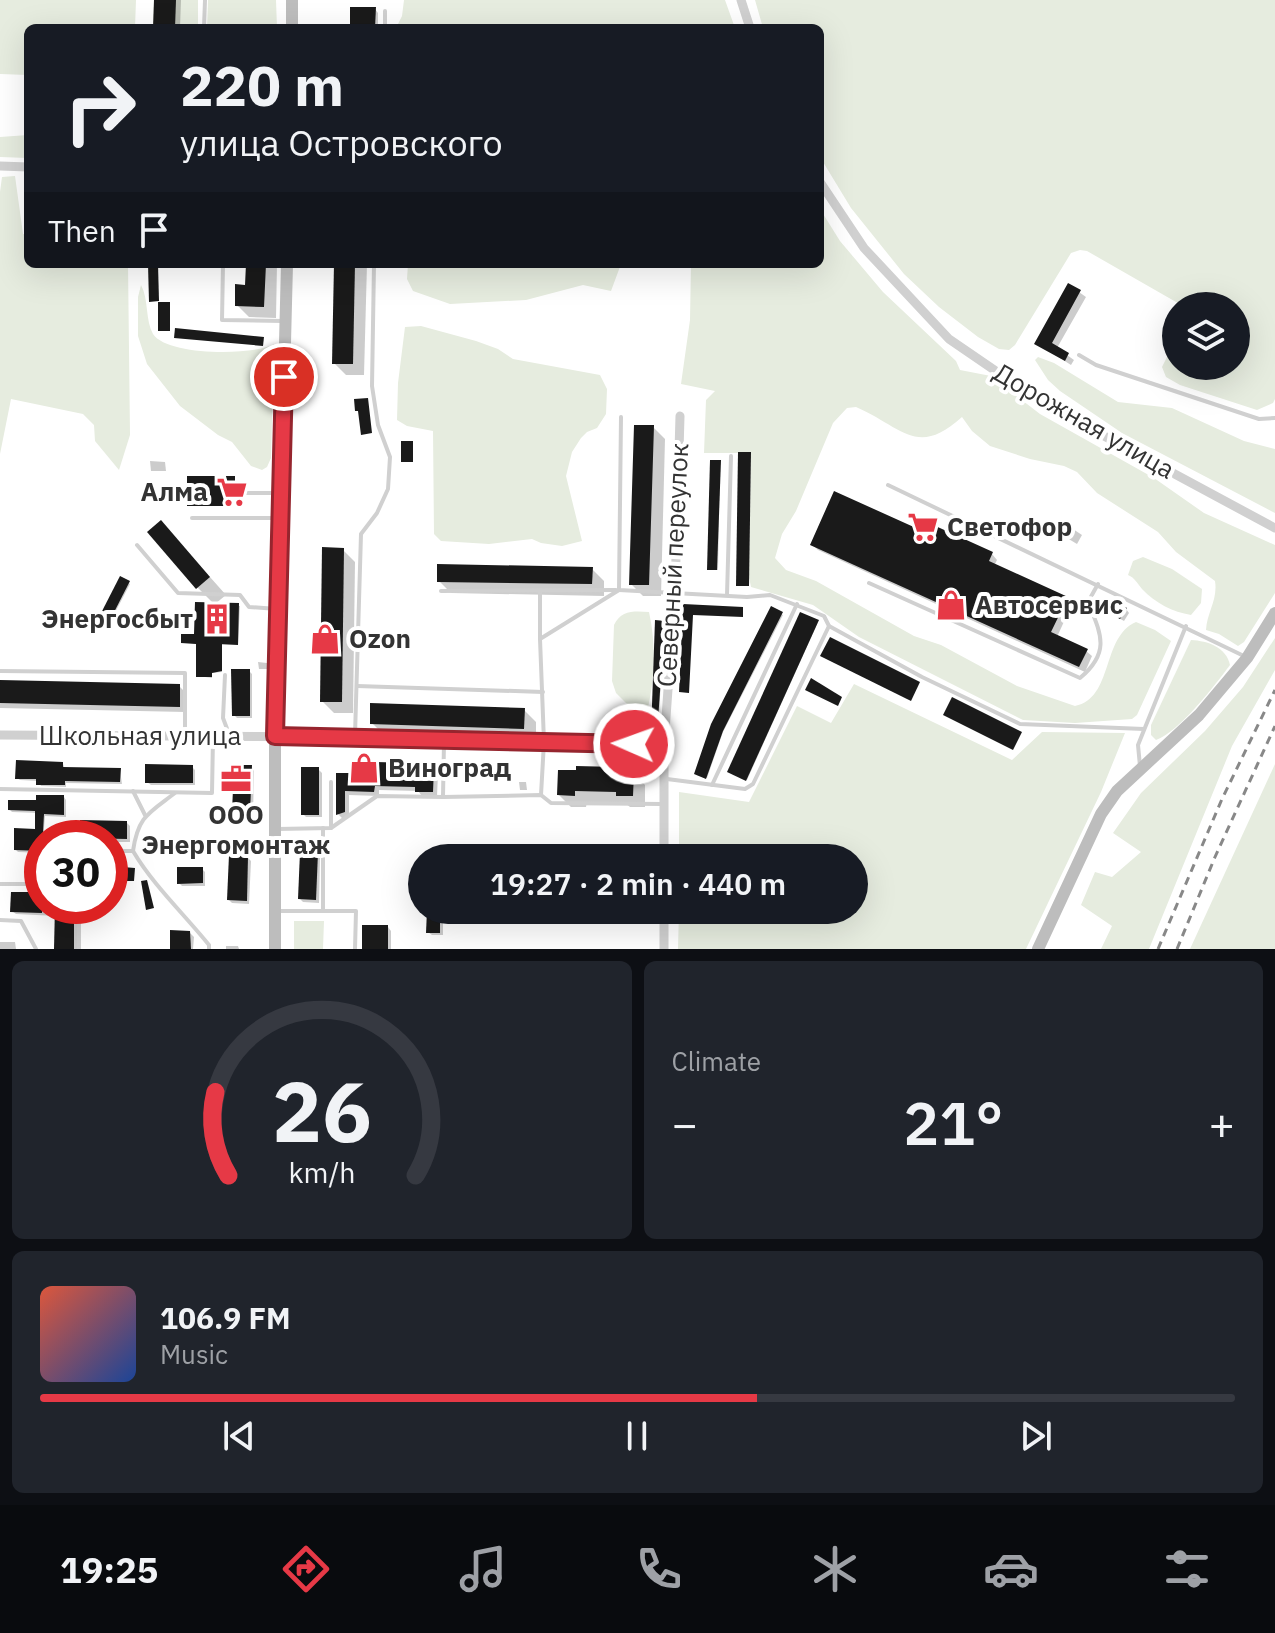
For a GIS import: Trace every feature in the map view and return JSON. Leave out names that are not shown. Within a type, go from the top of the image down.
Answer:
[{"type":"main road","points":[[292,0],[292,24]]},
{"type":"main road","points":[[275,949],[275,736],[287,268]]},
{"type":"main road","points":[[1038,949],[1101,814],[1117,791],[1199,715],[1247,658],[1275,613]]},
{"type":"street","points":[[741,0],[749,24]]},
{"type":"street","points":[[0,166],[24,167]]},
{"type":"street","name":"Дорожная улица","points":[[824,188],[864,248],[949,339],[1041,402],[1275,528]]},
{"type":"street","name":"Северный переулок","points":[[664,844],[664,745],[675,592],[680,416]]},
{"type":"street","name":"Школьная улица","points":[[0,735],[355,737],[664,745]]},
{"type":"street","points":[[664,924],[664,949]]},
{"type":"lane","points":[[204,24],[205,0]]},
{"type":"lane","points":[[385,11],[385,24]]},
{"type":"lane","points":[[223,268],[222,320],[285,321]]},
{"type":"lane","points":[[355,737],[361,534],[377,513],[388,489],[390,457],[378,425],[372,386],[374,268]]},
{"type":"lane","points":[[1079,355],[1096,365],[1259,419],[1275,418]]},
{"type":"lane","points":[[619,590],[621,417]]},
{"type":"lane","points":[[727,595],[731,456]]},
{"type":"lane","points":[[888,485],[1247,658]]},
{"type":"lane","points":[[245,493],[281,493]]},
{"type":"lane","points":[[192,518],[281,518]]},
{"type":"lane","points":[[137,545],[178,593],[240,595],[249,607],[279,609]]},
{"type":"lane","points":[[869,583],[1080,678],[1093,667],[1101,650],[1102,635],[1088,602],[1098,584]]},
{"type":"lane","points":[[540,590],[544,742],[541,795]]},
{"type":"lane","points":[[540,639],[619,590]]},
{"type":"lane","points":[[441,591],[619,590],[770,595],[824,616],[829,626],[922,677],[1020,724],[1144,729]]},
{"type":"lane","points":[[712,785],[797,604]]},
{"type":"lane","points":[[664,779],[745,789],[753,784],[829,626]]},
{"type":"lane","points":[[1140,767],[1138,745],[1186,626]]},
{"type":"lane","points":[[0,671],[185,673],[185,737]]},
{"type":"lane","points":[[225,675],[223,718],[230,737]]},
{"type":"lane","points":[[357,686],[543,692]]},
{"type":"lane","points":[[0,789],[212,793],[213,737]]},
{"type":"lane","points":[[443,797],[444,739]]},
{"type":"lane","points":[[331,782],[331,828]]},
{"type":"lane","points":[[133,791],[145,815]]},
{"type":"lane","points":[[177,792],[145,815],[136,831],[133,851],[145,871],[180,908],[209,949]]},
{"type":"lane","points":[[275,829],[331,828],[377,796],[541,795],[551,803],[665,804]]},
{"type":"lane","points":[[323,828],[323,911]]},
{"type":"lane","points":[[128,851],[133,851]]},
{"type":"lane","points":[[0,884],[24,884]]},
{"type":"lane","points":[[276,911],[356,911],[355,949]]},
{"type":"lane","points":[[0,920],[21,921],[36,949]]},
{"type":"lane","points":[[79,924],[79,949]]},
{"type":"shaded area","points":[[0,0],[136,0],[135,24],[24,24],[24,75],[0,74]]},
{"type":"shaded area","points":[[154,0],[198,0],[198,24],[153,24]]},
{"type":"shaded area","points":[[208,0],[276,0],[277,24],[207,24]]},
{"type":"shaded area","points":[[404,0],[725,0],[734,24],[398,24]]},
{"type":"shaded area","points":[[755,0],[1275,0],[1273,403],[1257,410],[1171,380],[1250,380],[1250,292],[1162,294],[1087,251],[1080,250],[1071,253],[1009,350],[999,349],[978,337],[939,307],[904,274],[851,208],[824,164],[824,24],[762,24]]},
{"type":"shaded area","points":[[24,135],[24,158],[0,157],[0,137]]},
{"type":"shaded area","points":[[15,176],[24,234],[24,268],[128,268],[130,435],[119,470],[95,441],[94,425],[83,414],[11,399],[0,454],[2,177]]},
{"type":"shaded area","points":[[824,215],[840,241],[883,292],[956,361],[960,370],[991,376],[1040,414],[1154,478],[1204,513],[1275,545],[1275,593],[1244,642],[1238,646],[1206,630],[1215,581],[1176,552],[1158,532],[1097,493],[1077,472],[990,446],[972,431],[962,417],[933,436],[921,437],[898,430],[856,407],[847,408],[833,423],[796,511],[782,534],[775,558],[786,570],[816,581],[914,636],[941,645],[1017,686],[1075,706],[1087,701],[1096,692],[1117,640],[1136,622],[1171,641],[1137,715],[1132,719],[1075,723],[1023,720],[859,637],[813,605],[751,587],[751,453],[704,453],[706,400],[715,391],[681,384],[690,320],[691,268],[824,268]]},
{"type":"shaded area","points":[[408,268],[620,268],[611,291],[583,285],[526,300],[450,304],[413,291],[407,279]]},
{"type":"shaded area","points":[[141,285],[153,334],[161,341],[175,347],[211,352],[249,351],[274,344],[271,458],[267,467],[262,470],[251,466],[232,442],[180,406],[147,364],[138,336]]},
{"type":"shaded area","points":[[421,326],[476,341],[498,349],[513,359],[600,375],[607,389],[606,414],[597,428],[581,438],[572,452],[566,476],[582,541],[562,546],[532,539],[489,544],[441,541],[434,534],[433,431],[407,426],[397,420],[405,327]]},
{"type":"shaded area","points":[[1038,357],[1054,363],[1118,402],[1172,408],[1244,441],[1275,449],[1275,513],[1122,433],[1060,391],[1048,380],[1035,360]]},
{"type":"shaded area","points":[[1143,557],[1172,569],[1202,589],[1201,603],[1191,615],[1158,603],[1128,575],[1133,561]]},
{"type":"shaded area","points":[[649,612],[654,648],[650,696],[648,708],[633,710],[616,693],[612,681],[614,625],[624,614]]},
{"type":"shaded area","points":[[1275,638],[1275,670],[1232,746],[1149,949],[1101,949],[1112,926],[1081,905],[1095,872],[1112,877],[1141,852],[1113,833],[1141,793],[1205,731],[1243,687]]},
{"type":"shaded area","points":[[1191,640],[1215,646],[1225,654],[1230,665],[1186,718],[1156,740],[1151,735],[1151,725]]},
{"type":"shaded area","points":[[854,684],[1012,760],[1042,732],[1125,733],[1101,792],[1026,949],[678,949],[679,924],[868,924],[868,844],[679,844],[679,792],[749,802],[797,706],[831,723]]},
{"type":"shaded area","points":[[1275,764],[1275,949],[1190,949]]},
{"type":"shaded area","points":[[294,921],[324,921],[323,949],[294,949]]},
{"type":"building","points":[[154,0],[176,0],[175,24],[153,24]]},
{"type":"building","points":[[350,7],[376,7],[375,24],[350,24]]},
{"type":"building","points":[[148,268],[158,268],[159,301],[149,302]]},
{"type":"building","points":[[246,268],[266,268],[264,307],[235,306],[235,284],[245,285]]},
{"type":"building","points":[[334,268],[355,268],[353,364],[332,364]]},
{"type":"building","points":[[1068,283],[1081,290],[1052,343],[1069,353],[1065,361],[1034,344]]},
{"type":"building","points":[[158,302],[170,302],[170,331],[158,331]]},
{"type":"building","points":[[175,328],[264,337],[263,346],[174,338]]},
{"type":"building","points":[[368,398],[372,433],[361,435],[354,399]]},
{"type":"building","points":[[634,425],[654,425],[649,585],[629,585]]},
{"type":"building","points":[[401,441],[413,441],[413,462],[401,462]]},
{"type":"building","points":[[738,452],[751,452],[749,586],[736,586]]},
{"type":"building","points":[[710,460],[721,460],[717,570],[707,570]]},
{"type":"building","points":[[187,476],[235,476],[235,506],[187,506]]},
{"type":"building","points":[[834,491],[916,528],[920,519],[993,552],[989,561],[1068,597],[1051,632],[1088,649],[1079,667],[810,545]]},
{"type":"building","points":[[161,520],[210,577],[196,589],[147,532]]},
{"type":"building","points":[[322,547],[344,548],[342,702],[320,702]]},
{"type":"building","points":[[437,564],[593,567],[592,584],[437,582]]},
{"type":"building","points":[[120,576],[130,581],[108,624],[98,619]]},
{"type":"building","points":[[1107,597],[1127,608],[1120,619],[1101,609]]},
{"type":"building","name":"Энергосбыт","points":[[195,602],[239,603],[238,645],[222,644],[222,671],[212,673],[212,677],[196,677],[196,644],[181,643],[181,634],[194,634]]},
{"type":"building","points":[[683,604],[743,607],[743,617],[693,615],[689,693],[679,692]]},
{"type":"building","points":[[771,606],[783,612],[723,731],[706,779],[694,774],[711,724]]},
{"type":"building","points":[[800,612],[819,620],[746,781],[727,772]]},
{"type":"building","points":[[655,620],[665,621],[657,734],[651,733]]},
{"type":"building","points":[[830,637],[920,682],[911,701],[820,656]]},
{"type":"building","points":[[231,669],[250,669],[250,716],[232,716]]},
{"type":"building","points":[[811,678],[842,697],[838,706],[805,690]]},
{"type":"building","points":[[0,680],[180,684],[180,707],[0,703]]},
{"type":"building","points":[[952,697],[1022,732],[1013,750],[943,715]]},
{"type":"building","points":[[370,703],[525,708],[524,729],[370,724]]},
{"type":"building","points":[[16,760],[63,762],[63,767],[121,768],[120,782],[65,781],[65,785],[36,785],[36,779],[15,779]]},
{"type":"building","points":[[375,762],[416,763],[416,767],[434,767],[433,792],[415,792],[415,787],[375,786],[374,792],[345,791],[345,812],[336,815],[336,773],[357,773],[357,765],[375,766]]},
{"type":"building","points":[[145,764],[193,765],[193,783],[145,783]]},
{"type":"building","points":[[234,765],[252,765],[250,813],[232,812]]},
{"type":"building","points":[[576,766],[617,767],[617,771],[634,771],[633,796],[616,796],[616,792],[575,791],[575,796],[557,795],[558,770],[576,770]]},
{"type":"building","points":[[301,767],[319,767],[319,815],[301,815]]},
{"type":"building","points":[[36,795],[64,795],[64,815],[44,814],[44,820],[35,820],[35,811],[8,810],[8,800],[36,800]]},
{"type":"building","points":[[14,828],[24,828],[24,850],[14,850]]},
{"type":"building","points":[[300,852],[318,852],[316,900],[298,899]]},
{"type":"building","points":[[229,855],[248,856],[247,901],[227,900]]},
{"type":"building","points":[[128,867],[135,868],[134,881],[128,881]]},
{"type":"building","points":[[177,867],[203,867],[203,883],[177,884]]},
{"type":"building","points":[[147,880],[154,908],[146,910],[141,881]]},
{"type":"building","points":[[11,892],[24,892],[24,912],[10,912]]},
{"type":"building","points":[[55,924],[74,924],[74,949],[54,949]]},
{"type":"building","points":[[426,924],[440,924],[440,933],[426,933]]},
{"type":"building","points":[[362,925],[388,925],[388,949],[362,949]]},
{"type":"building","points":[[170,930],[190,931],[191,949],[170,949]]},
{"type":"railway","points":[[1158,949],[1222,799],[1275,690]]},
{"type":"railway","points":[[1177,949],[1275,726]]},
{"type":"place","name":"Алма","points":[[232,492]]},
{"type":"place","name":"Светофор","points":[[923,527]]},
{"type":"place","name":"Автосервис","points":[[951,605]]},
{"type":"place","name":"Энергосбыт","points":[[217,619]]},
{"type":"place","name":"Ozon","points":[[325,639]]},
{"type":"place","name":"Виноград","points":[[364,768]]},
{"type":"place","name":"ООО Энергомонтаж","points":[[236,779]]},
{"type":"route","points":[[284,377],[275,736],[634,744]]}]
